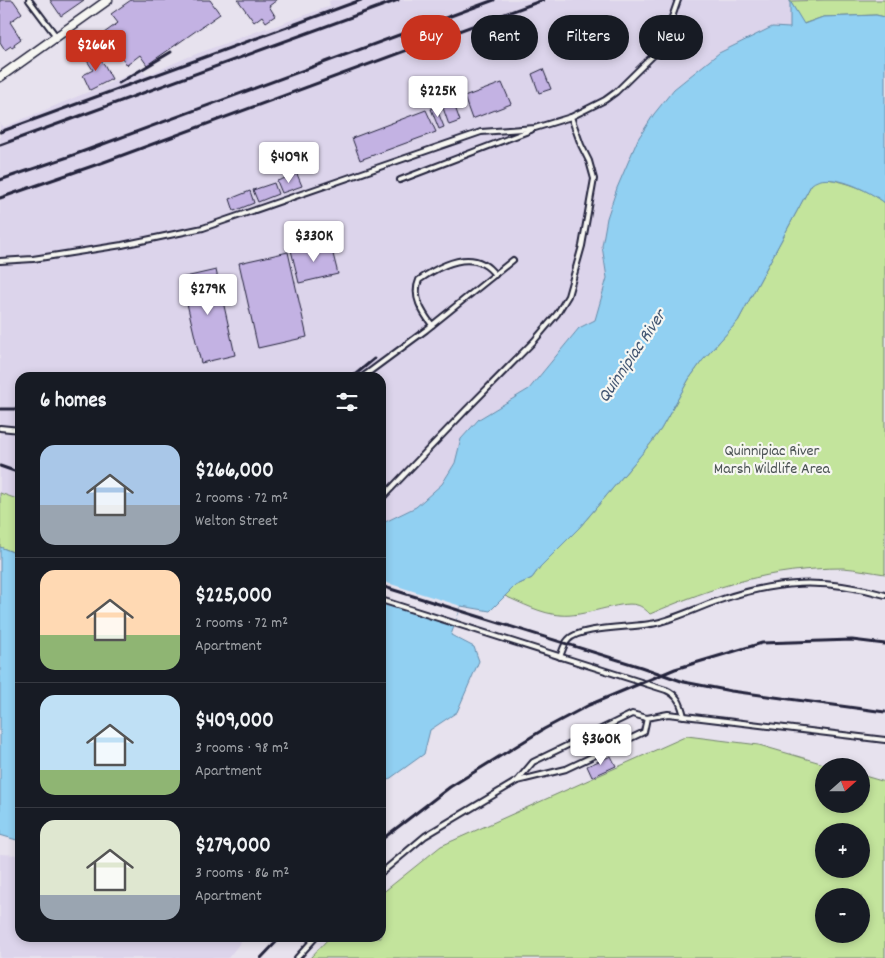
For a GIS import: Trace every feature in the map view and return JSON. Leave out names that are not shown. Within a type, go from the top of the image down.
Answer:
[{"type":"street","points":[[0,77],[108,0]]},
{"type":"lane","points":[[29,0],[56,37]]},
{"type":"lane","points":[[673,15],[678,0]]},
{"type":"lane","points":[[400,180],[536,128],[571,117],[605,100],[649,60]]},
{"type":"lane","points":[[386,495],[534,341],[554,319],[568,296],[582,246],[594,179],[589,161],[578,139],[571,117]]},
{"type":"lane","points":[[0,261],[42,258],[204,228],[481,132],[536,128]]},
{"type":"lane","points":[[432,325],[421,309],[418,299],[416,287],[419,280],[436,270],[462,260],[470,259],[484,263],[494,275]]},
{"type":"lane","points":[[369,372],[432,325],[513,260]]},
{"type":"lane","points":[[0,428],[15,430]]},
{"type":"lane","points":[[560,657],[567,641],[579,633],[658,623],[715,601],[764,587],[790,584],[836,584],[885,595]]},
{"type":"lane","points":[[386,602],[672,693],[681,705],[684,716]]},
{"type":"lane","points":[[517,781],[533,762],[632,714],[647,718],[668,714],[885,740]]},
{"type":"lane","points":[[386,869],[425,836],[517,781],[566,769],[644,732],[647,718]]},
{"type":"lane","points":[[298,958],[312,942]]},
{"type":"shaded area","points":[[332,0],[823,0],[790,1],[790,28],[772,27],[719,53],[674,89],[602,246],[607,278],[595,320],[579,328],[529,389],[479,419],[461,439],[455,463],[442,484],[416,507],[386,522],[386,372],[15,372],[15,498],[0,493],[0,123],[4,127],[124,77],[141,68],[146,75],[188,57],[330,6],[329,1]]},
{"type":"shaded area","points":[[0,854],[15,855],[15,942],[241,942],[228,958],[0,958]]},
{"type":"green space","points":[[885,0],[885,17],[876,15],[823,17],[803,24],[790,1]]},
{"type":"green space","name":"Quinnipiac River Marsh Wildlife Area","points":[[827,179],[858,187],[885,203],[885,574],[843,568],[792,571],[767,575],[744,580],[697,595],[650,614],[641,606],[630,604],[579,614],[553,614],[532,608],[505,596],[515,586],[532,578],[540,567],[579,528],[651,443],[689,379],[702,361],[738,321],[811,185],[816,180]]},
{"type":"green space","points":[[0,493],[15,498],[15,553],[0,547]]},
{"type":"green space","points":[[687,736],[759,745],[815,761],[815,813],[870,813],[870,778],[885,782],[885,958],[310,958],[325,942],[386,942],[386,890],[441,846]]},
{"type":"water","name":"Quinnipiac River","points":[[790,1],[804,24],[823,17],[876,15],[885,17],[885,203],[859,188],[837,180],[827,179],[811,185],[738,321],[702,361],[689,379],[651,443],[579,528],[540,567],[532,578],[515,586],[490,611],[461,606],[451,635],[474,647],[479,661],[457,712],[430,730],[424,754],[386,781],[386,522],[416,507],[442,484],[455,463],[461,439],[479,419],[529,389],[579,328],[595,320],[607,278],[602,246],[607,218],[617,188],[638,139],[654,114],[674,89],[719,53],[772,27],[790,28]]},
{"type":"water","points":[[0,547],[15,553],[15,840],[0,835]]},
{"type":"pier","points":[[386,583],[461,606],[454,626],[386,606]]},
{"type":"building","points":[[0,0],[13,0],[22,13],[10,22],[21,39],[14,44],[15,46],[5,50],[0,42]]},
{"type":"building","points":[[50,0],[84,0],[61,16]]},
{"type":"building","points":[[131,0],[210,0],[220,14],[147,65],[140,55],[127,65],[104,33],[118,23],[111,14]]},
{"type":"building","points":[[238,0],[277,0],[269,6],[275,16],[266,22],[262,16],[254,22]]},
{"type":"building","points":[[90,52],[104,64],[112,79],[90,90],[83,75],[93,70],[84,56]]},
{"type":"building","points":[[543,69],[551,89],[539,93],[532,74]]},
{"type":"building","points":[[502,83],[511,104],[472,119],[464,97]]},
{"type":"building","points":[[453,101],[460,121],[449,125],[442,105]]},
{"type":"building","points":[[436,107],[444,127],[439,129],[431,109]]},
{"type":"building","points":[[426,110],[436,132],[360,160],[352,138]]},
{"type":"building","points":[[297,174],[302,186],[282,193],[277,181]]},
{"type":"building","points":[[274,183],[278,194],[258,202],[253,190]]},
{"type":"building","points":[[250,191],[254,203],[234,211],[230,199]]},
{"type":"building","points":[[322,243],[325,252],[332,250],[338,274],[299,283],[291,250]]},
{"type":"building","points":[[288,252],[307,337],[258,348],[239,263]]},
{"type":"building","points":[[216,270],[235,355],[201,363],[181,278]]},
{"type":"building","points":[[611,756],[616,766],[592,777],[587,766]]},
{"type":"railway","points":[[0,132],[361,0]]},
{"type":"railway","points":[[0,145],[398,0]]},
{"type":"railway","points":[[0,180],[68,157],[494,0]]},
{"type":"railway","points":[[0,198],[104,162],[543,0]]},
{"type":"railway","points":[[119,83],[171,52]]},
{"type":"railway","points":[[358,372],[374,359]]},
{"type":"railway","points":[[0,409],[15,409]]},
{"type":"railway","points":[[0,466],[15,471]]},
{"type":"railway","points":[[386,588],[684,682],[731,691],[885,712]]},
{"type":"railway","points":[[386,836],[450,787],[544,729],[589,705],[675,669],[762,643],[852,640],[885,644]]},
{"type":"railway","points":[[261,958],[276,942]]}]
